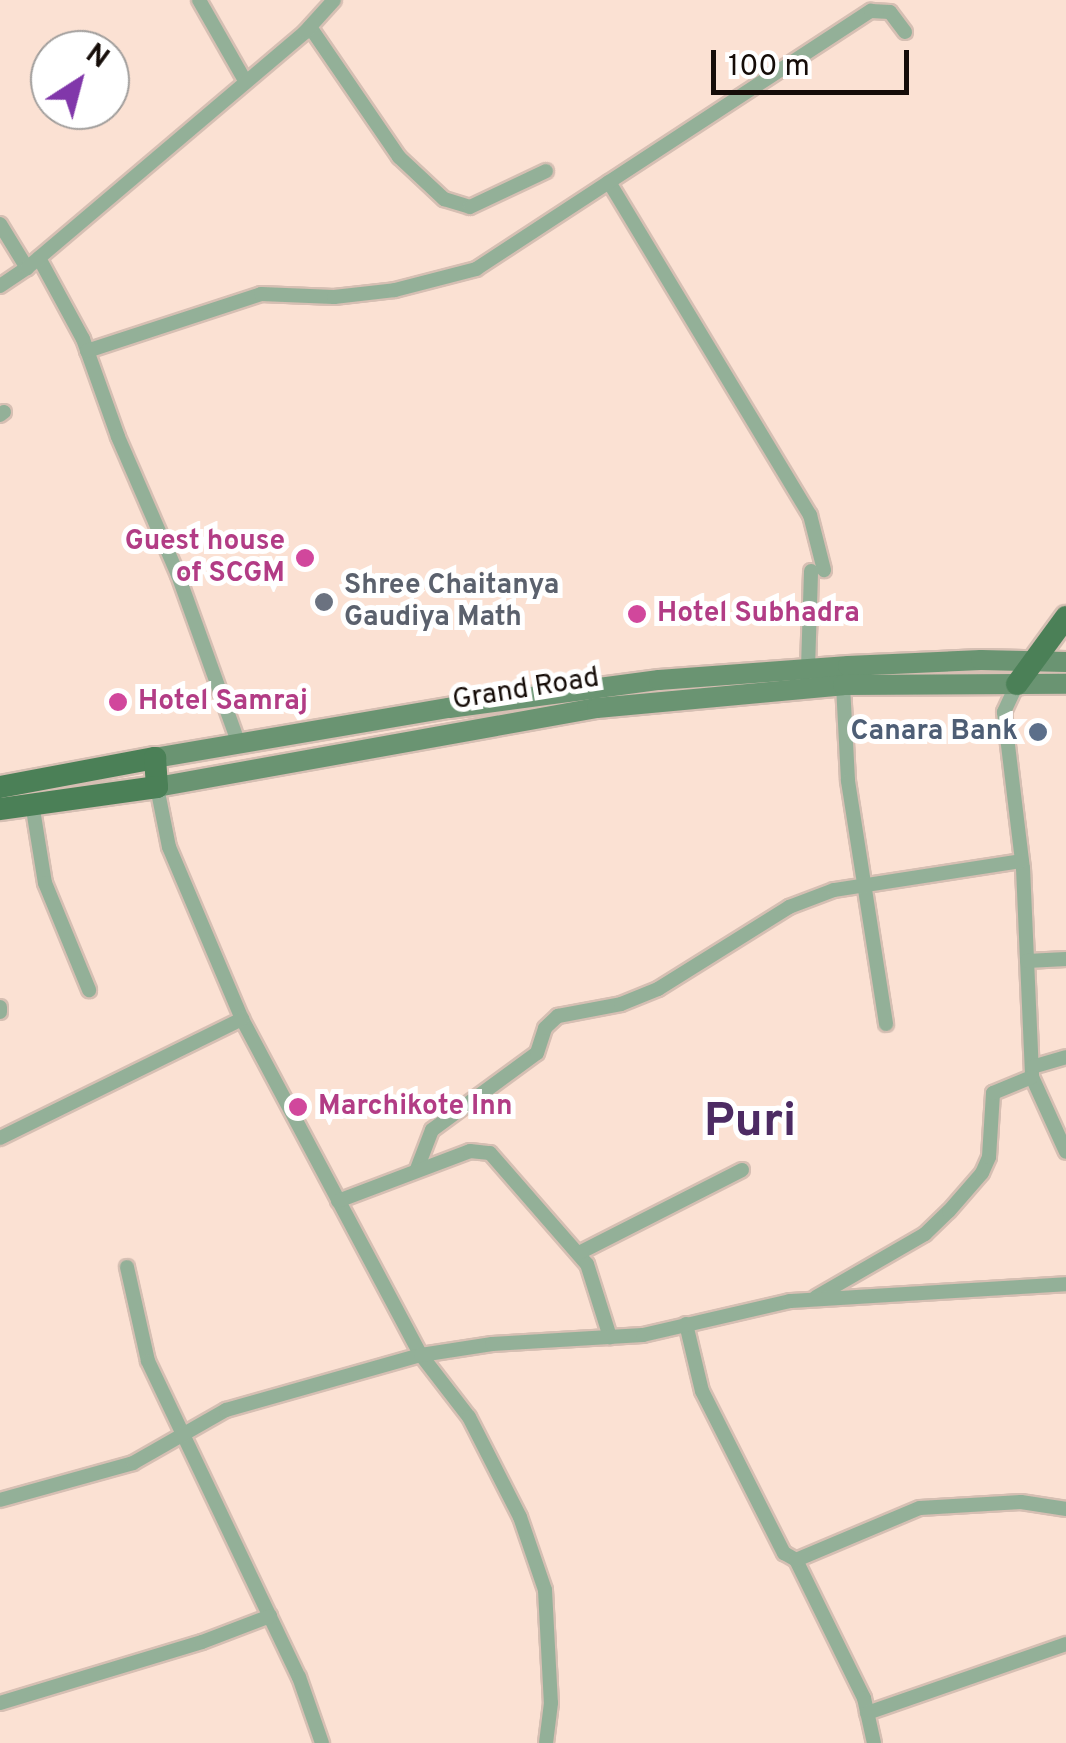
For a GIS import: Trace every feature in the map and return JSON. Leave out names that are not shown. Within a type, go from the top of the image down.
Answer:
[{"type":"main road","points":[[1017,684],[1066,617]]},
{"type":"main road","name":"Grand Road","points":[[0,787],[155,758],[562,693],[808,668],[1066,662]]},
{"type":"main road","name":"Grand Road","points":[[0,809],[156,787],[597,708],[843,685],[1066,684]]},
{"type":"main road","points":[[155,758],[156,787]]},
{"type":"street","points":[[199,0],[244,79]]},
{"type":"street","points":[[0,286],[33,263],[244,79],[310,27],[334,0]]},
{"type":"street","points":[[87,351],[261,294],[334,297],[380,292],[476,270],[871,11],[890,12],[904,32]]},
{"type":"street","points":[[310,27],[399,157],[444,199],[470,207],[546,171]]},
{"type":"street","points":[[609,182],[810,514],[817,570],[808,668]]},
{"type":"street","points":[[0,224],[70,312],[178,575],[239,744]]},
{"type":"street","points":[[1017,684],[1004,712],[1022,861],[1032,1072],[1066,1152]]},
{"type":"street","points":[[843,685],[848,781],[867,882],[886,1024]]},
{"type":"street","points":[[156,787],[169,847],[242,1019],[421,1355],[468,1416],[520,1516],[546,1590],[551,1703],[546,1743]]},
{"type":"street","points":[[32,803],[46,883],[89,990]]},
{"type":"street","points":[[417,1169],[432,1130],[538,1053],[545,1028],[558,1016],[638,998],[717,956],[789,908],[867,882],[1022,861]]},
{"type":"street","points":[[1027,961],[1066,959]]},
{"type":"street","points":[[0,1138],[242,1019]]},
{"type":"street","points":[[814,1299],[925,1234],[982,1174],[990,1157],[994,1093],[1066,1058]]},
{"type":"street","points":[[338,1201],[470,1151],[490,1153],[580,1253],[593,1274],[610,1337]]},
{"type":"street","points":[[580,1253],[742,1170]]},
{"type":"street","points":[[127,1267],[148,1361],[187,1435],[304,1690],[322,1743]]},
{"type":"street","points":[[0,1500],[133,1463],[226,1410],[421,1355],[492,1344],[643,1335],[814,1299],[1066,1284]]},
{"type":"street","points":[[686,1324],[692,1359],[716,1420],[784,1552],[796,1560],[864,1698],[874,1743]]},
{"type":"street","points":[[796,1560],[920,1508],[1021,1502],[1066,1509]]},
{"type":"street","points":[[0,1703],[202,1642],[270,1616]]},
{"type":"street","points":[[867,1712],[1066,1644]]},
{"type":"place","name":"Guest house of SCGM","points":[[305,558]]},
{"type":"place","name":"Shree Chaitanya Gaudiya Math","points":[[324,602]]},
{"type":"place","name":"Hotel Subhadra","points":[[637,614]]},
{"type":"place","name":"Hotel Samraj","points":[[118,702]]},
{"type":"place","name":"Canara Bank","points":[[1038,732]]},
{"type":"place","name":"Marchikote Inn","points":[[298,1107]]},
{"type":"district","name":"Puri","points":[[750,1124]]}]
